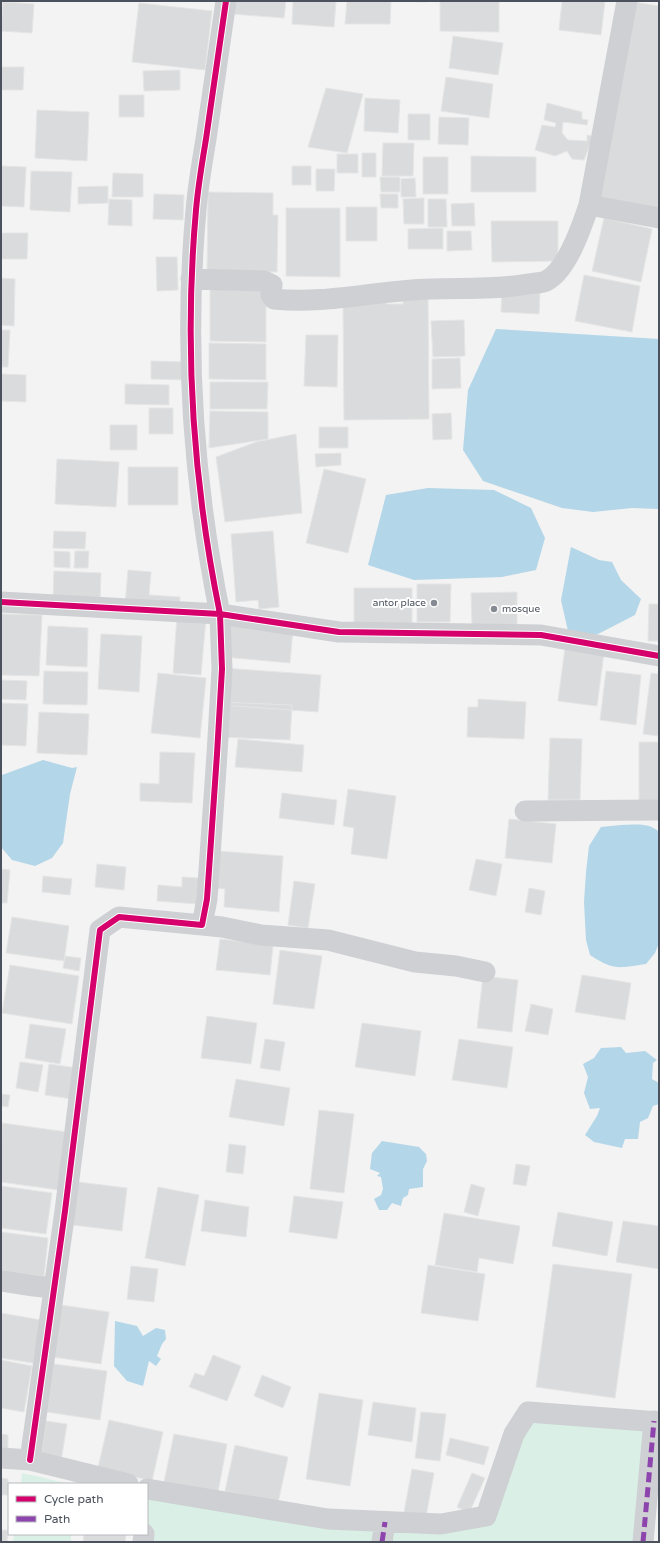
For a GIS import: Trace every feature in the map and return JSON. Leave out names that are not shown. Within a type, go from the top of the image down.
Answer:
[{"type":"street","points":[[202,925],[207,899],[222,669],[220,614],[210,565],[200,494],[191,372],[191,279],[196,209],[226,1]]},
{"type":"street","points":[[191,279],[264,281],[272,285],[272,295],[274,299],[289,301],[317,301],[414,290],[513,287],[546,281],[562,267],[578,237],[589,205],[627,1]]},
{"type":"street","points":[[589,205],[659,218]]},
{"type":"street","points":[[1,602],[220,614],[339,632],[541,635],[659,656]]},
{"type":"street","points":[[525,811],[659,810]]},
{"type":"street","points":[[30,1460],[54,1288],[100,930],[119,917],[202,925],[261,935],[328,940],[415,962],[456,966],[485,972]]},
{"type":"street","points":[[1,1280],[54,1288]]},
{"type":"street","points":[[148,1493],[328,1519],[441,1524],[486,1516],[514,1434],[528,1412],[656,1421],[643,1542]]},
{"type":"street","points":[[1,1458],[30,1460],[124,1483]]},
{"type":"street","points":[[382,1542],[385,1522]]},
{"type":"green space","points":[[528,1412],[654,1421],[643,1542],[143,1542],[146,1535],[148,1535],[148,1489],[385,1522],[486,1516]]},
{"type":"green space","points":[[22,1473],[66,1483],[21,1483]]},
{"type":"green space","points":[[14,1535],[71,1535],[71,1542],[13,1542]]},
{"type":"water","points":[[496,329],[659,339],[659,509],[632,508],[593,512],[562,508],[483,481],[463,450],[468,390]]},
{"type":"water","points":[[428,488],[494,490],[531,508],[545,538],[536,570],[502,577],[414,580],[368,565],[386,495]]},
{"type":"water","points":[[571,547],[599,560],[612,562],[621,580],[641,599],[635,615],[598,634],[570,640],[561,600]]},
{"type":"water","points":[[43,760],[72,768],[77,767],[70,794],[63,843],[52,858],[35,866],[12,860],[1,847],[1,777],[2,775]]},
{"type":"water","points":[[646,825],[659,832],[659,943],[655,953],[646,964],[617,967],[605,964],[590,955],[586,940],[584,902],[589,846],[601,827]]},
{"type":"water","points":[[621,1047],[626,1053],[645,1051],[657,1060],[653,1063],[652,1079],[659,1083],[659,1104],[653,1106],[648,1118],[640,1122],[638,1139],[625,1139],[622,1148],[594,1142],[585,1135],[597,1116],[600,1108],[590,1109],[584,1093],[588,1077],[583,1064],[594,1058],[601,1048]]},
{"type":"water","points":[[382,1141],[419,1147],[426,1154],[427,1161],[423,1169],[423,1187],[409,1189],[408,1195],[403,1198],[401,1206],[392,1203],[387,1210],[379,1210],[374,1199],[381,1195],[383,1189],[381,1177],[377,1176],[380,1173],[370,1169],[372,1153]]},
{"type":"water","points":[[115,1321],[137,1326],[143,1336],[156,1328],[165,1330],[166,1339],[157,1356],[161,1359],[156,1366],[149,1361],[143,1386],[127,1381],[114,1366]]},
{"type":"building","points":[[233,1],[286,1],[284,18],[232,14]]},
{"type":"building","points":[[293,1],[336,1],[334,27],[292,24]]},
{"type":"building","points":[[347,1],[391,1],[390,24],[345,24]]},
{"type":"building","points":[[394,1],[427,1],[427,2]]},
{"type":"building","points":[[440,1],[499,1],[499,32],[440,31]]},
{"type":"building","points":[[562,1],[605,1],[601,35],[559,30]]},
{"type":"building","points":[[3,2],[34,4],[32,33],[1,31]]},
{"type":"building","points":[[634,2],[659,6],[659,208],[599,197]]},
{"type":"building","points":[[139,3],[212,11],[205,70],[132,62]]},
{"type":"building","points":[[453,36],[503,43],[498,75],[449,68]]},
{"type":"building","points":[[1,67],[24,67],[23,90],[1,90]]},
{"type":"building","points":[[180,70],[180,90],[144,91],[143,71]]},
{"type":"building","points":[[446,77],[493,84],[489,118],[441,111]]},
{"type":"building","points":[[326,88],[363,94],[347,153],[308,147]]},
{"type":"building","points":[[119,95],[144,95],[144,117],[119,117]]},
{"type":"building","points":[[365,98],[400,100],[398,133],[364,131]]},
{"type":"building","points":[[547,103],[582,112],[582,119],[588,120],[587,125],[563,122],[562,133],[568,140],[587,141],[587,135],[592,136],[584,160],[572,159],[567,151],[555,156],[535,150],[542,125],[555,127],[556,123],[544,120]]},
{"type":"building","points":[[37,110],[89,112],[87,161],[35,158]]},
{"type":"building","points":[[408,114],[430,114],[430,140],[408,140]]},
{"type":"building","points":[[439,117],[469,118],[468,145],[438,144]]},
{"type":"building","points":[[383,143],[414,143],[413,176],[382,176]]},
{"type":"building","points":[[362,153],[376,153],[376,177],[362,177]]},
{"type":"building","points":[[337,154],[358,154],[358,173],[337,173]]},
{"type":"building","points":[[471,156],[536,157],[536,192],[471,192]]},
{"type":"building","points":[[423,157],[448,157],[448,194],[423,194]]},
{"type":"building","points":[[1,166],[26,167],[24,207],[1,206]]},
{"type":"building","points":[[292,166],[311,166],[311,185],[292,185]]},
{"type":"building","points":[[316,169],[335,169],[334,191],[316,191]]},
{"type":"building","points":[[31,171],[72,172],[70,212],[30,210]]},
{"type":"building","points":[[113,173],[143,174],[143,197],[112,197]]},
{"type":"building","points":[[380,177],[400,177],[400,192],[381,192]]},
{"type":"building","points":[[415,178],[416,197],[401,197],[401,179]]},
{"type":"building","points":[[108,186],[108,203],[78,204],[78,187]]},
{"type":"building","points":[[208,192],[273,193],[273,215],[278,215],[277,272],[207,271]]},
{"type":"building","points":[[154,194],[184,195],[183,220],[153,219]]},
{"type":"building","points":[[380,194],[398,194],[398,208],[381,208]]},
{"type":"building","points":[[424,198],[424,224],[404,224],[403,199]]},
{"type":"building","points":[[109,199],[132,200],[132,226],[108,225]]},
{"type":"building","points":[[428,199],[446,199],[447,227],[428,227]]},
{"type":"building","points":[[474,203],[475,226],[452,226],[451,204]]},
{"type":"building","points":[[346,207],[377,207],[377,241],[346,241]]},
{"type":"building","points":[[286,208],[340,208],[340,277],[286,276]]},
{"type":"building","points":[[604,218],[652,229],[641,282],[592,271]]},
{"type":"building","points":[[491,221],[558,221],[558,261],[492,262]]},
{"type":"building","points":[[443,228],[443,249],[408,249],[408,229]]},
{"type":"building","points":[[447,231],[471,231],[472,250],[447,251]]},
{"type":"building","points":[[1,233],[28,233],[27,259],[1,259]]},
{"type":"building","points":[[156,257],[177,257],[178,290],[157,291]]},
{"type":"building","points":[[584,275],[640,286],[632,332],[575,321]]},
{"type":"building","points":[[1,278],[15,279],[14,326],[1,325]]},
{"type":"building","points":[[210,284],[266,284],[266,342],[210,341]]},
{"type":"building","points":[[502,290],[540,292],[539,314],[501,312]]},
{"type":"building","points":[[428,296],[429,419],[344,420],[343,305],[386,297],[386,304],[403,304],[403,297]]},
{"type":"building","points":[[464,320],[465,356],[433,357],[431,321]]},
{"type":"building","points":[[1,330],[10,330],[8,367],[1,367]]},
{"type":"building","points":[[306,335],[338,335],[337,387],[304,386]]},
{"type":"building","points":[[209,343],[266,344],[266,380],[209,379]]},
{"type":"building","points":[[460,358],[461,388],[432,389],[432,359]]},
{"type":"building","points":[[151,361],[186,362],[186,380],[151,379]]},
{"type":"building","points":[[1,374],[26,375],[26,402],[1,401]]},
{"type":"building","points":[[210,382],[268,382],[267,409],[210,409]]},
{"type":"building","points":[[125,384],[169,385],[169,405],[125,404]]},
{"type":"building","points":[[149,408],[173,408],[173,434],[149,434]]},
{"type":"building","points":[[210,411],[268,412],[268,439],[209,448]]},
{"type":"building","points":[[451,413],[452,439],[433,440],[432,414]]},
{"type":"building","points":[[110,425],[137,425],[137,450],[110,450]]},
{"type":"building","points":[[319,427],[348,427],[348,448],[319,448]]},
{"type":"building","points":[[296,434],[302,513],[225,522],[216,457],[256,442]]},
{"type":"building","points":[[341,453],[341,465],[316,467],[315,454]]},
{"type":"building","points":[[57,459],[119,462],[116,507],[55,504]]},
{"type":"building","points":[[128,467],[178,467],[178,505],[128,505]]},
{"type":"building","points":[[324,469],[366,479],[348,553],[306,543]]},
{"type":"building","points":[[54,531],[86,532],[85,549],[53,548]]},
{"type":"building","points":[[273,531],[279,607],[259,609],[258,600],[236,602],[231,534]]},
{"type":"building","points":[[54,551],[70,552],[70,568],[54,567]]},
{"type":"building","points":[[75,551],[89,551],[88,568],[74,568]]},
{"type":"building","points":[[128,570],[151,572],[149,595],[180,597],[179,610],[125,606]]},
{"type":"building","points":[[54,571],[101,573],[100,601],[53,599]]},
{"type":"building","name":"antor place","points":[[417,584],[451,584],[450,622],[417,622]]},
{"type":"building","points":[[354,588],[412,588],[412,628],[354,628]]},
{"type":"building","name":"mosque","points":[[517,592],[517,626],[472,626],[471,593]]},
{"type":"building","points":[[649,604],[659,604],[659,641],[648,641]]},
{"type":"building","points":[[1,614],[42,615],[39,676],[1,675]]},
{"type":"building","points":[[177,616],[206,618],[201,675],[173,673]]},
{"type":"building","points":[[227,624],[293,629],[290,663],[224,657]]},
{"type":"building","points":[[48,626],[88,628],[87,667],[46,665]]},
{"type":"building","points":[[101,634],[142,636],[139,692],[98,689]]},
{"type":"building","points":[[565,648],[604,653],[597,706],[558,701]]},
{"type":"building","points":[[224,668],[321,675],[318,712],[221,705]]},
{"type":"building","points":[[44,671],[88,672],[87,705],[43,704]]},
{"type":"building","points":[[606,671],[641,675],[636,725],[600,720]]},
{"type":"building","points":[[158,673],[206,678],[200,738],[151,733]]},
{"type":"building","points":[[651,673],[659,674],[659,736],[643,734]]},
{"type":"building","points":[[1,680],[27,681],[26,700],[1,699]]},
{"type":"building","points":[[478,699],[526,702],[524,739],[467,737],[468,707],[478,707]]},
{"type":"building","points":[[220,702],[292,705],[290,740],[218,737]]},
{"type":"building","points":[[1,703],[28,704],[26,746],[1,745]]},
{"type":"building","points":[[39,712],[89,714],[87,755],[37,753]]},
{"type":"building","points":[[550,738],[582,739],[580,800],[548,800]]},
{"type":"building","points":[[238,739],[304,745],[302,772],[235,767]]},
{"type":"building","points":[[639,742],[659,742],[659,805],[639,805]]},
{"type":"building","points":[[160,752],[195,753],[192,803],[140,801],[140,783],[159,784]]},
{"type":"building","points":[[348,789],[396,796],[387,859],[351,854],[354,828],[343,826]]},
{"type":"building","points":[[282,793],[337,800],[334,825],[279,818]]},
{"type":"building","points":[[509,819],[556,824],[552,863],[505,858]]},
{"type":"building","points":[[218,851],[283,856],[279,912],[224,907],[225,889],[215,888]]},
{"type":"building","points":[[476,859],[502,864],[496,896],[469,890]]},
{"type":"building","points":[[97,864],[126,867],[124,890],[95,887]]},
{"type":"building","points":[[1,869],[10,870],[7,903],[1,903]]},
{"type":"building","points":[[43,876],[72,879],[70,895],[42,892]]},
{"type":"building","points":[[182,877],[200,878],[198,904],[157,901],[158,885],[182,887]]},
{"type":"building","points":[[294,881],[315,884],[308,928],[288,925]]},
{"type":"building","points":[[529,888],[545,891],[541,915],[525,912]]},
{"type":"building","points":[[12,917],[69,926],[64,961],[6,953]]},
{"type":"building","points":[[220,939],[273,945],[270,975],[216,970]]},
{"type":"building","points":[[280,950],[322,956],[314,1009],[273,1004]]},
{"type":"building","points":[[65,956],[81,958],[79,971],[63,968]]},
{"type":"building","points":[[10,965],[79,976],[72,1024],[2,1013]]},
{"type":"building","points":[[582,975],[631,983],[625,1020],[575,1012]]},
{"type":"building","points":[[483,976],[518,980],[512,1032],[477,1028]]},
{"type":"building","points":[[531,1004],[553,1009],[548,1035],[525,1031]]},
{"type":"building","points":[[207,1016],[257,1023],[251,1064],[201,1058]]},
{"type":"building","points":[[362,1023],[421,1031],[415,1076],[355,1067]]},
{"type":"building","points":[[30,1024],[66,1029],[60,1064],[25,1058]]},
{"type":"building","points":[[265,1039],[285,1042],[280,1071],[260,1068]]},
{"type":"building","points":[[459,1039],[513,1047],[507,1088],[452,1080]]},
{"type":"building","points":[[20,1062],[43,1065],[38,1092],[16,1088]]},
{"type":"building","points":[[49,1064],[77,1068],[72,1099],[45,1095]]},
{"type":"building","points":[[236,1079],[290,1088],[284,1126],[229,1117]]},
{"type":"building","points":[[1,1094],[10,1095],[8,1107],[1,1106]]},
{"type":"building","points":[[319,1110],[354,1114],[344,1193],[310,1189]]},
{"type":"building","points":[[2,1123],[67,1132],[59,1190],[1,1182]]},
{"type":"building","points":[[229,1144],[246,1146],[243,1174],[226,1172]]},
{"type":"building","points":[[516,1164],[530,1166],[526,1186],[513,1184]]},
{"type":"building","points":[[78,1182],[127,1188],[122,1231],[73,1225]]},
{"type":"building","points":[[471,1184],[485,1188],[478,1216],[464,1212]]},
{"type":"building","points":[[1,1186],[52,1193],[46,1234],[1,1228]]},
{"type":"building","points":[[158,1187],[199,1195],[185,1266],[145,1258]]},
{"type":"building","points":[[294,1196],[343,1202],[337,1239],[289,1232]]},
{"type":"building","points":[[205,1200],[249,1207],[246,1237],[201,1231]]},
{"type":"building","points":[[558,1212],[613,1222],[607,1256],[552,1246]]},
{"type":"building","points":[[444,1213],[520,1226],[513,1264],[479,1258],[477,1272],[435,1265]]},
{"type":"building","points":[[623,1221],[659,1226],[659,1269],[616,1262]]},
{"type":"building","points":[[1,1232],[48,1238],[44,1277],[1,1272]]},
{"type":"building","points":[[553,1264],[632,1274],[615,1398],[536,1387]]},
{"type":"building","points":[[428,1265],[485,1274],[478,1321],[421,1313]]},
{"type":"building","points":[[131,1266],[158,1269],[154,1302],[127,1299]]},
{"type":"building","points":[[61,1305],[109,1312],[101,1364],[53,1357]]},
{"type":"building","points":[[1,1313],[41,1320],[33,1363],[1,1358]]},
{"type":"building","points":[[213,1355],[241,1366],[227,1401],[189,1387],[195,1373],[204,1376]]},
{"type":"building","points":[[1,1360],[32,1366],[24,1412],[1,1408]]},
{"type":"building","points":[[54,1364],[107,1371],[100,1420],[47,1412]]},
{"type":"building","points":[[262,1375],[291,1387],[283,1408],[254,1396]]},
{"type":"building","points":[[319,1393],[363,1400],[350,1486],[306,1479]]},
{"type":"building","points":[[373,1402],[416,1408],[412,1442],[368,1435]]},
{"type":"building","points":[[421,1412],[446,1414],[440,1461],[415,1458]]},
{"type":"building","points":[[109,1420],[163,1432],[152,1481],[98,1468]]},
{"type":"building","points":[[46,1421],[67,1424],[61,1461],[41,1458]]},
{"type":"building","points":[[1,1434],[8,1435],[8,1452],[1,1451]]},
{"type":"building","points":[[174,1434],[227,1444],[218,1492],[164,1482]]},
{"type":"building","points":[[450,1438],[489,1447],[484,1465],[446,1455]]},
{"type":"building","points":[[235,1445],[288,1457],[278,1503],[225,1491]]},
{"type":"building","points":[[412,1469],[434,1473],[425,1522],[403,1518]]},
{"type":"building","points":[[472,1473],[485,1478],[469,1513],[457,1507]]},
{"type":"building","points":[[1,1478],[8,1479],[8,1495],[1,1495]]},
{"type":"building","points":[[1,1530],[8,1530],[7,1542],[1,1542]]},
{"type":"building","points":[[84,1535],[126,1535],[125,1542],[83,1542]]},
{"type":"marked path","points":[[643,1542],[654,1421]]},
{"type":"marked path","points":[[382,1542],[385,1522]]},
{"type":"cycle path","points":[[226,1],[198,192],[192,260],[191,311],[193,413],[197,463],[203,514],[220,614],[339,632],[541,635],[659,656]]},
{"type":"cycle path","points":[[1,602],[220,614],[222,669],[207,899],[202,925],[119,917],[100,930],[65,1211],[30,1460]]},
{"type":"place","name":"antor place","points":[[434,603]]},
{"type":"place","name":"mosque","points":[[494,609]]}]
